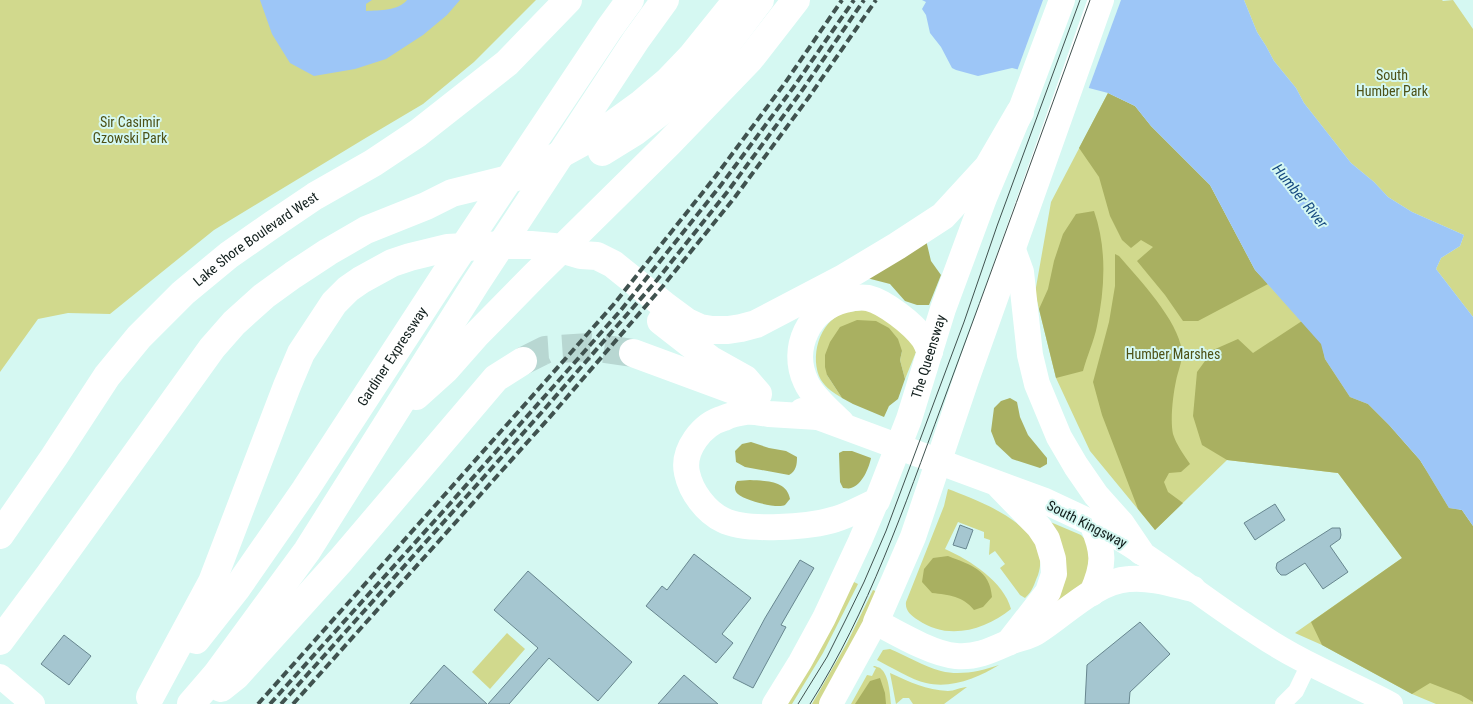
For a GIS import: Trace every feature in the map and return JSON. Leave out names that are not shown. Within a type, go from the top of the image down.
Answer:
[{"type":"highway","name":"Gardiner Expressway","points":[[147,701],[237,588],[305,490],[540,131],[630,0]]},
{"type":"highway","points":[[191,704],[216,675],[307,551],[476,283],[636,40],[666,0]]},
{"type":"highway","points":[[700,61],[737,0]]},
{"type":"highway","points":[[0,641],[189,379],[234,323],[264,296],[292,275],[366,230],[426,206],[452,193],[521,176],[584,142],[642,103],[668,81],[700,61],[760,0]]},
{"type":"highway","points":[[392,417],[446,369],[476,335],[534,276],[579,245],[668,144],[750,59],[796,0]]},
{"type":"highway","name":"Lake Shore Boulevard West","points":[[0,535],[107,376],[139,337],[183,293],[228,255],[315,196],[374,163],[418,133],[507,63],[563,6]]},
{"type":"highway","points":[[147,701],[212,582],[302,353],[334,303],[354,284],[384,267],[447,248],[579,245],[613,264],[687,322],[700,328],[728,330],[756,324],[842,279],[944,216],[988,167],[1020,112]]},
{"type":"highway","points":[[579,245],[593,268],[711,360],[745,379],[758,394]]},
{"type":"highway","points":[[633,353],[736,391],[758,394]]},
{"type":"highway","points":[[199,704],[236,676],[341,560],[496,378],[523,362]]},
{"type":"main road","name":"The Queensway","points":[[877,500],[909,419],[943,308],[1062,0]]},
{"type":"main road","points":[[1101,0],[982,335],[913,537],[876,622],[921,645],[947,655],[966,656],[995,649],[1036,633],[1092,593],[1116,582],[1129,579],[1161,581],[1193,589]]},
{"type":"main road","points":[[1013,250],[1020,272],[1030,355],[1037,384],[1059,437],[1096,495],[1122,524],[1141,552]]},
{"type":"main road","points":[[853,429],[821,402],[806,383],[801,366],[800,347],[812,321],[820,312],[830,305],[850,298],[868,298],[877,301],[887,306],[918,332],[924,339],[930,352]]},
{"type":"main road","name":"South Kingsway","points":[[758,394],[1045,501],[1092,523]]},
{"type":"main road","points":[[818,417],[746,412],[722,418],[710,424],[692,443],[688,456],[687,472],[693,489],[702,503],[722,520],[734,525],[780,527],[833,520],[846,516],[877,500]]},
{"type":"main road","points":[[991,481],[1039,527],[1047,539],[1053,558],[1054,574],[1048,592],[1009,642]]},
{"type":"main road","points":[[1092,523],[1098,537],[1102,555],[1099,576],[1092,593]]},
{"type":"street","name":"The Queensway","points":[[774,704],[824,618],[877,500]]},
{"type":"street","name":"South Kingsway","points":[[1092,523],[1141,552],[1262,637],[1309,664],[1392,704]]},
{"type":"street","points":[[831,704],[876,622]]},
{"type":"street","points":[[1283,704],[1296,691],[1309,664]]},
{"type":"street","points":[[0,676],[33,704]]},
{"type":"green space","name":"Sir Casimir Gzowski Park","points":[[0,0],[536,0],[474,62],[423,104],[214,230],[110,314],[68,313],[38,319],[0,372]]},
{"type":"green space","name":"South Humber Park","points":[[1244,0],[1453,0],[1473,29],[1473,317],[1436,269],[1441,258],[1460,246],[1464,235],[1412,212],[1388,197],[1374,182],[1351,163],[1274,61],[1257,32]]},
{"type":"green space","name":"Humber Marshes","points":[[1108,93],[1255,270],[1316,336],[1473,526],[1473,704],[1436,704],[1412,694],[1322,645],[1295,633],[1402,558],[1338,473],[1227,460],[1155,530],[1090,451],[1056,378],[1035,293],[1051,202]]},
{"type":"green space","points":[[1108,93],[1135,106],[1151,126],[1210,185],[1255,270],[1268,284],[1198,321],[1183,321],[1165,295],[1137,261],[1153,247],[1141,240],[1131,248],[1122,240],[1110,216],[1099,177],[1079,148]]},
{"type":"green space","points":[[1094,211],[1103,254],[1102,297],[1097,326],[1083,371],[1056,378],[1039,309],[1048,289],[1054,261],[1063,234],[1076,214]]},
{"type":"green space","points":[[926,240],[931,261],[941,275],[929,305],[917,305],[905,301],[890,284],[863,277]]},
{"type":"green space","points":[[1115,254],[1137,276],[1166,313],[1179,339],[1182,351],[1173,400],[1172,428],[1176,442],[1190,464],[1181,472],[1169,473],[1164,482],[1168,492],[1183,503],[1155,530],[1138,509],[1102,415],[1093,382],[1109,322],[1115,286]]},
{"type":"green space","points":[[864,310],[876,313],[895,327],[913,344],[916,352],[905,379],[900,360],[902,351],[827,375],[842,398],[828,388],[821,380],[816,361],[816,351],[823,332],[835,317],[846,312]]},
{"type":"green space","points":[[857,320],[876,321],[889,328],[898,339],[902,351],[900,360],[905,379],[898,399],[889,406],[884,417],[842,398],[827,375],[825,355],[830,342],[840,327]]},
{"type":"green space","points":[[1302,321],[1322,344],[1325,359],[1350,397],[1368,404],[1389,425],[1420,460],[1449,508],[1462,510],[1473,526],[1473,702],[1461,695],[1430,683],[1412,694],[1322,645],[1311,622],[1402,558],[1338,473],[1227,460],[1202,445],[1193,416],[1197,372],[1213,350],[1238,339],[1253,353]]},
{"type":"green space","points":[[1010,398],[1017,402],[1020,417],[1028,435],[1047,458],[1047,464],[1040,468],[1012,459],[996,444],[991,431],[994,408],[1001,401]]},
{"type":"green space","points":[[751,442],[786,451],[797,457],[795,470],[789,475],[745,467],[736,462],[735,451],[742,444]]},
{"type":"green space","points":[[852,451],[871,458],[862,480],[850,488],[843,488],[840,482],[839,453]]},
{"type":"green space","points":[[737,481],[768,481],[780,485],[785,488],[790,499],[785,505],[775,506],[759,503],[739,495],[735,489]]},
{"type":"green space","points":[[948,489],[995,509],[1011,519],[1025,530],[1035,543],[1040,558],[1038,575],[1032,590],[1025,598],[1020,595],[1000,568],[1005,564],[995,551],[989,555],[990,540],[984,538],[984,532],[958,522],[945,549],[965,559],[994,581],[1007,599],[1011,609],[990,623],[966,630],[942,630],[930,626],[911,614],[906,605],[944,506]]},
{"type":"green space","points":[[1048,521],[1081,535],[1091,546],[1088,584],[1043,611]]},
{"type":"green space","points":[[948,556],[972,566],[988,580],[992,597],[983,607],[974,610],[960,599],[932,593],[922,582],[924,569],[933,558]]},
{"type":"green space","points":[[850,580],[858,584],[823,653],[792,704],[782,704]]},
{"type":"green space","points":[[873,590],[880,593],[819,704],[812,704],[847,643]]},
{"type":"green space","points":[[507,633],[525,649],[490,689],[472,672]]},
{"type":"green space","points":[[890,649],[941,671],[970,672],[999,665],[964,681],[945,685],[926,683],[877,660],[883,650]]},
{"type":"green space","points":[[874,666],[881,669],[886,676],[891,704],[851,704],[867,675],[872,676],[876,668]]},
{"type":"green space","points":[[890,673],[932,689],[948,691],[967,687],[944,704],[913,704],[909,698],[903,698],[896,704]]},
{"type":"green space","points":[[880,678],[886,704],[855,704],[870,681]]},
{"type":"water","points":[[260,0],[372,0],[366,4],[366,11],[394,8],[407,0],[460,0],[447,15],[423,35],[386,59],[355,69],[314,76],[290,63],[272,34]]},
{"type":"water","name":"Humber River","points":[[922,0],[1244,0],[1257,32],[1274,61],[1351,163],[1374,182],[1388,197],[1412,212],[1464,235],[1460,246],[1441,258],[1436,269],[1473,317],[1473,526],[1462,510],[1449,508],[1420,460],[1389,425],[1368,404],[1350,397],[1325,359],[1321,344],[1255,270],[1210,185],[1151,126],[1135,106],[1108,93],[1012,68],[978,76],[956,70],[952,68],[941,47],[930,33],[926,15],[922,9],[926,2]]},
{"type":"pier","points":[[1043,0],[1121,0],[1088,90],[1017,71]]},
{"type":"building","points":[[1275,504],[1285,520],[1255,540],[1244,523]]},
{"type":"building","points":[[960,525],[973,530],[966,549],[953,545]]},
{"type":"building","points":[[1332,528],[1340,528],[1341,535],[1340,539],[1330,546],[1348,572],[1323,589],[1305,563],[1286,575],[1281,575],[1278,572],[1276,568],[1277,563]]},
{"type":"building","points":[[694,554],[751,598],[722,634],[733,643],[716,663],[646,606],[662,586],[667,590]]},
{"type":"building","points":[[800,560],[814,568],[781,625],[786,627],[753,688],[733,678],[765,618]]},
{"type":"building","points":[[528,571],[632,662],[598,701],[549,658],[509,704],[488,704],[538,648],[494,610]]},
{"type":"building","points":[[1140,622],[1170,654],[1130,692],[1129,704],[1085,704],[1087,665]]},
{"type":"building","points":[[64,635],[91,656],[69,685],[41,664]]},
{"type":"building","points":[[444,665],[487,704],[410,704]]},
{"type":"building","points":[[684,675],[698,687],[718,704],[658,704]]},
{"type":"tunnel","points":[[523,361],[545,350],[590,347],[633,353]]},
{"type":"tram line","points":[[798,704],[827,657],[864,582],[886,531],[964,322],[1080,0]]},
{"type":"tram line","points":[[810,704],[850,632],[884,558],[1090,0]]},
{"type":"railway","points":[[258,704],[614,304],[715,177],[785,83],[842,0]]},
{"type":"railway","points":[[270,704],[621,310],[721,185],[793,88],[854,0]]},
{"type":"railway","points":[[281,704],[542,412],[657,280],[728,191],[801,92],[864,0]]},
{"type":"railway","points":[[293,704],[549,418],[663,286],[735,197],[809,97],[876,0]]}]
